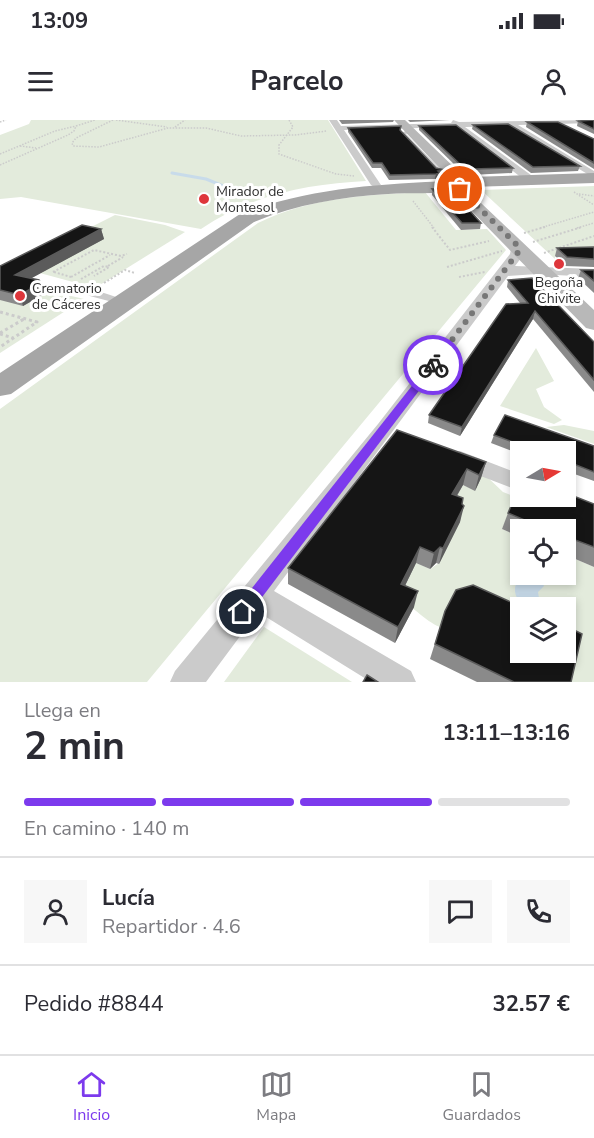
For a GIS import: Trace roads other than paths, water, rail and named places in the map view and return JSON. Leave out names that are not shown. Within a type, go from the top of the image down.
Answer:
[{"type":"main road","points":[[401,124],[594,313]]},
{"type":"main road","points":[[0,387],[116,296],[247,218],[263,211],[302,198],[342,191],[459,182],[594,178]]},
{"type":"main road","points":[[0,373],[238,216],[255,208],[314,192],[376,185],[594,178]]},
{"type":"main road","points":[[545,263],[594,323]]},
{"type":"street","points":[[557,121],[574,130]]},
{"type":"street","points":[[335,124],[594,121]]},
{"type":"street","points":[[455,122],[531,180]]},
{"type":"street","points":[[506,122],[594,178]]},
{"type":"street","points":[[335,124],[376,185]]},
{"type":"street","points":[[186,682],[255,594],[393,432],[501,275],[518,254],[545,263],[594,273]]},
{"type":"street","points":[[501,275],[543,282],[545,263]]},
{"type":"street","points":[[501,275],[545,263]]},
{"type":"street","points":[[443,452],[510,479]]},
{"type":"street","points":[[255,594],[400,682]]},
{"type":"lane","points":[[49,291],[52,288],[68,289],[116,296]]},
{"type":"water","points":[[516,585],[544,586],[538,592],[539,597],[517,597]]},
{"type":"waterway","points":[[172,173],[206,179],[248,196]]},
{"type":"place","name":"Mirador de Montesol","points":[[204,199]]},
{"type":"place","name":"Begoña Chivite","points":[[559,264]]},
{"type":"place","name":"Crematorio de Cáceres","points":[[20,296]]}]
